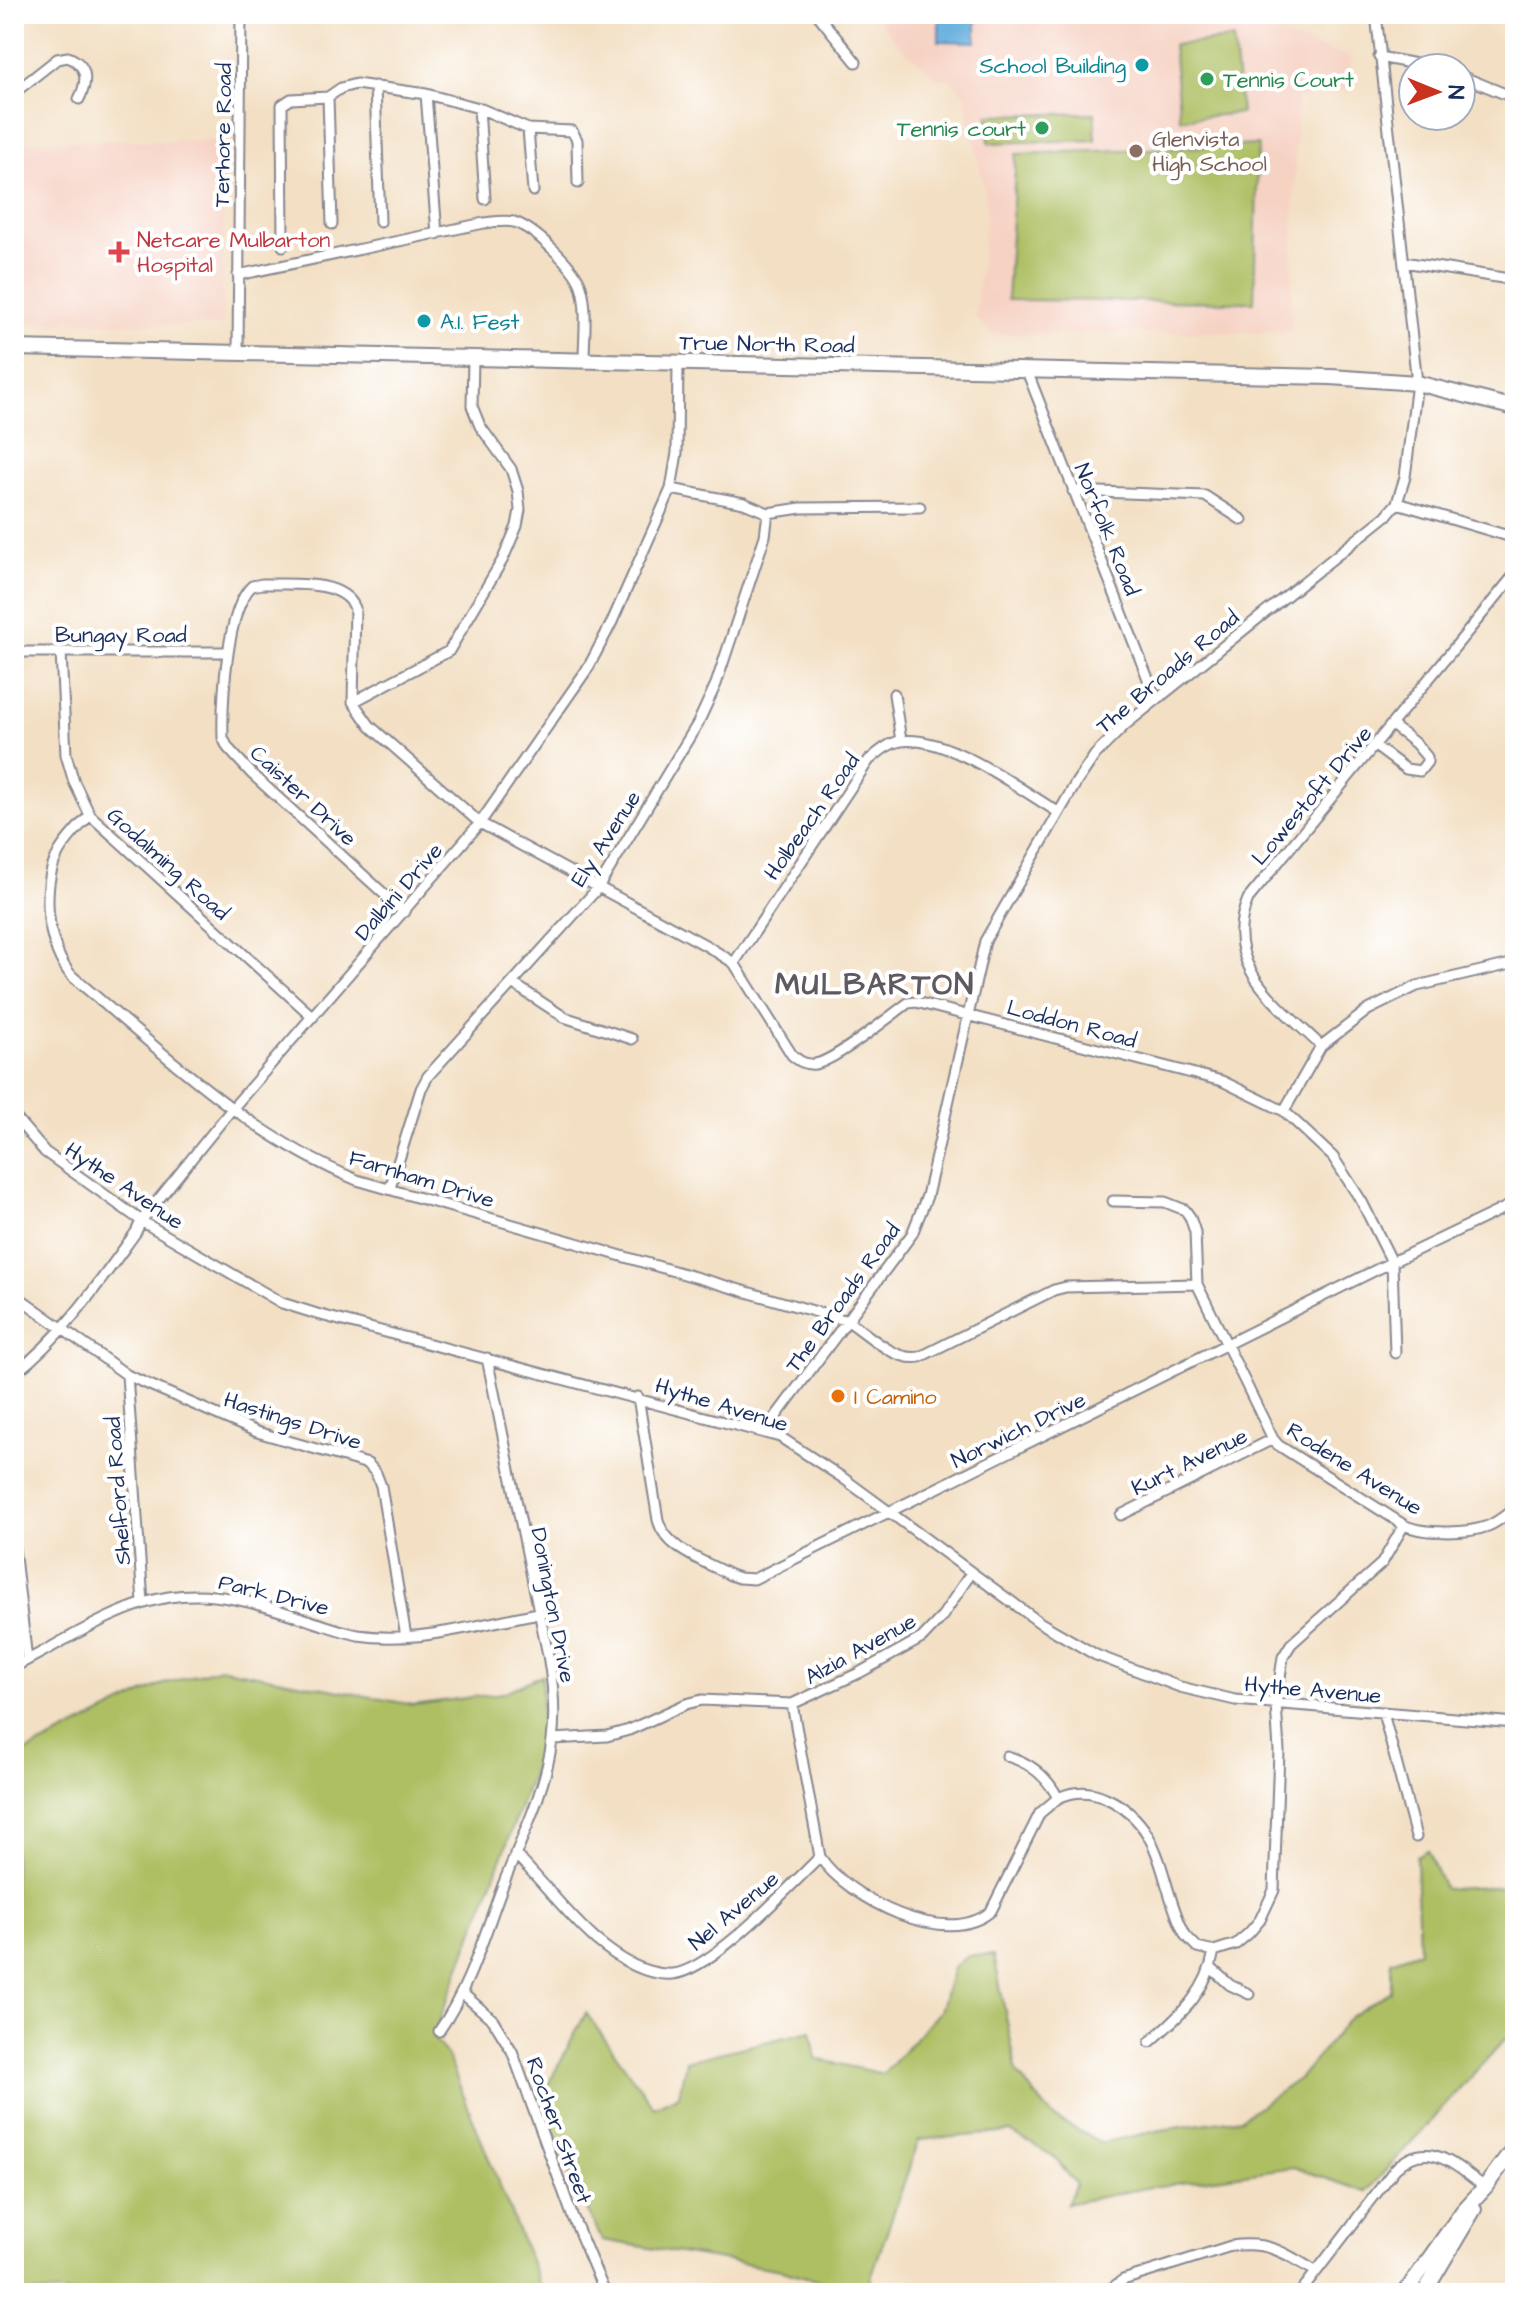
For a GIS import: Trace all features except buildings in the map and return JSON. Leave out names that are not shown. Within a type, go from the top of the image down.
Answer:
[{"type":"main road","name":"True North Road","points":[[14,348],[1331,377],[1417,383],[1515,408]]},
{"type":"main road","points":[[1405,2293],[1463,2211],[1515,2146]]},
{"type":"main road","points":[[1424,2293],[1485,2187]]},
{"type":"street","name":"Terhore Road","points":[[238,353],[241,14]]},
{"type":"street","points":[[817,14],[856,62]]},
{"type":"street","points":[[1376,14],[1417,383],[1405,477],[1397,503],[1515,538]]},
{"type":"street","points":[[14,93],[57,59],[68,57],[80,64],[84,71],[79,99]]},
{"type":"street","points":[[1379,57],[1397,60]]},
{"type":"street","points":[[1477,83],[1515,98]]},
{"type":"street","points":[[283,246],[282,105],[291,99],[328,97],[341,88],[356,84],[426,94],[479,108],[528,129],[567,130],[576,135],[578,183]]},
{"type":"street","points":[[375,86],[380,222]]},
{"type":"street","points":[[426,94],[437,234]]},
{"type":"street","points":[[328,97],[332,224]]},
{"type":"street","points":[[479,108],[485,199]]},
{"type":"street","points":[[528,129],[533,191]]},
{"type":"street","points":[[238,275],[502,221],[516,223],[565,261],[580,282],[584,360]]},
{"type":"street","points":[[1404,262],[1515,280]]},
{"type":"street","points":[[353,702],[449,651],[503,559],[517,526],[520,510],[518,491],[511,469],[474,415],[471,387],[473,358]]},
{"type":"street","name":"Dalbini Drive","points":[[14,1374],[62,1330],[141,1221],[231,1110],[480,823],[600,647],[671,489],[677,453],[678,363]]},
{"type":"street","name":"Norfolk Road","points":[[1027,371],[1156,699]]},
{"type":"street","points":[[671,489],[744,503],[768,513],[801,508],[920,507]]},
{"type":"street","points":[[1073,491],[1205,496],[1242,520]]},
{"type":"street","name":"The Broads Road","points":[[765,1431],[912,1234],[920,1216],[985,941],[1058,812],[1095,755],[1156,699],[1386,516],[1397,503]]},
{"type":"street","name":"Ely Avenue","points":[[390,1188],[416,1102],[428,1076],[598,888],[698,723],[709,701],[765,536],[768,513]]},
{"type":"street","name":"Lowestoft Drive","points":[[1321,1046],[1250,973],[1242,954],[1239,932],[1241,915],[1248,899],[1515,574]]},
{"type":"street","name":"Caister Drive","points":[[353,702],[355,608],[351,599],[344,593],[325,587],[262,584],[247,590],[238,609],[228,652],[223,738],[252,774],[404,912]]},
{"type":"street","name":"Bungay Road","points":[[14,652],[228,652]]},
{"type":"street","name":"Godalming Road","points":[[61,652],[66,755],[74,782],[90,815],[313,1017]]},
{"type":"street","points":[[894,694],[901,741],[940,746],[960,754],[1058,812]]},
{"type":"street","name":"Loddon Road","points":[[353,702],[370,726],[480,823],[734,963],[792,1055],[800,1062],[810,1064],[828,1059],[908,1003],[927,1004],[1222,1081],[1284,1111],[1333,1157],[1362,1202],[1392,1262],[1395,1353]]},
{"type":"street","points":[[1375,746],[1406,769],[1420,771],[1424,767],[1427,757],[1423,751],[1393,726]]},
{"type":"street","name":"Holbeach Road","points":[[734,963],[869,760],[891,744],[901,741]]},
{"type":"street","name":"Farnham Drive","points":[[90,815],[58,853],[52,870],[49,917],[59,959],[73,977],[231,1110],[326,1167],[357,1180],[848,1321],[897,1354],[914,1358],[1054,1290],[1066,1287],[1197,1284]]},
{"type":"street","points":[[1284,1111],[1321,1046],[1368,1010],[1417,986],[1515,963]]},
{"type":"street","points":[[512,983],[564,1017],[632,1039]]},
{"type":"street","name":"Hythe Avenue","points":[[14,1116],[45,1152],[141,1221],[282,1303],[780,1437],[816,1459],[1058,1635],[1096,1655],[1209,1696],[1515,1723]]},
{"type":"street","points":[[1113,1201],[1165,1202],[1185,1210],[1195,1232],[1197,1284]]},
{"type":"street","name":"Norwich Drive","points":[[638,1397],[661,1530],[671,1542],[730,1575],[743,1579],[761,1577],[1515,1203]]},
{"type":"street","name":"Rodene Avenue","points":[[1197,1284],[1273,1439],[1404,1525],[1424,1531],[1479,1528],[1497,1522],[1515,1508]]},
{"type":"street","name":"Hastings Drive","points":[[14,1294],[127,1375],[257,1432],[368,1464],[381,1486],[406,1637]]},
{"type":"street","name":"Donington Drive","points":[[439,2031],[462,1993],[542,1782],[552,1739],[552,1680],[487,1358]]},
{"type":"street","name":"Shelford Road","points":[[127,1375],[143,1603]]},
{"type":"street","name":"Kurt Avenue","points":[[1121,1515],[1273,1439]]},
{"type":"street","points":[[792,1704],[820,1857],[827,1868],[857,1892],[922,1922],[965,1924],[979,1920],[991,1911],[1040,1813],[1071,1792],[1088,1792],[1109,1799],[1128,1811],[1152,1839],[1186,1936],[1197,1947],[1214,1951],[1236,1944],[1249,1933],[1260,1920],[1274,1890],[1279,1751],[1276,1704],[1280,1669],[1291,1644],[1382,1563],[1404,1525]]},
{"type":"street","points":[[14,1548],[27,1660]]},
{"type":"street","name":"Alzia Avenue","points":[[552,1739],[607,1736],[702,1700],[792,1704],[859,1673],[922,1638],[941,1618],[971,1573]]},
{"type":"street","name":"Park Drive","points":[[14,1667],[143,1603],[187,1595],[240,1599],[352,1633],[406,1637],[538,1613]]},
{"type":"street","points":[[1383,1713],[1416,1837]]},
{"type":"street","points":[[1007,1756],[1021,1760],[1044,1776],[1058,1798]]},
{"type":"street","name":"Nel Avenue","points":[[515,1854],[575,1919],[609,1950],[639,1967],[673,1974],[689,1970],[726,1945],[820,1857]]},
{"type":"street","points":[[1150,2042],[1199,1993],[1207,1980],[1214,1951]]},
{"type":"street","points":[[1211,1968],[1230,1985],[1249,1994]]},
{"type":"street","name":"Rocher Street","points":[[462,1993],[493,2020],[512,2051],[572,2215],[605,2293]]},
{"type":"street","points":[[1300,2293],[1395,2169],[1408,2158],[1437,2155],[1485,2187]]},
{"type":"street","points":[[1105,2293],[1123,2280],[1245,2244],[1278,2249],[1315,2271]]},
{"type":"shaded area","name":"Glenvista High School","points":[[875,14],[1252,14],[1272,32],[1350,57],[1352,89],[1297,98],[1291,332],[992,334],[975,317],[987,204],[965,95],[948,78],[938,79],[896,42]]},
{"type":"shaded area","name":"Netcare Mulbarton Hospital","points":[[224,141],[223,326],[80,322],[69,317],[63,323],[14,321],[16,142]]},
{"type":"green space","name":"Tennis Court","points":[[1233,39],[1241,113],[1180,119],[1173,45]]},
{"type":"green space","name":"Tennis court","points":[[1095,113],[1095,140],[989,143],[988,115]]},
{"type":"green space","points":[[1258,145],[1254,302],[1007,300],[1016,154]]},
{"type":"green space","points":[[220,1668],[413,1705],[503,1693],[542,1675],[541,1748],[433,2037],[448,2057],[543,2293],[14,2293],[14,1758],[160,1685]]},
{"type":"green space","points":[[1427,1850],[1444,1889],[1515,1886],[1515,2042],[1505,2039],[1366,2192],[1293,2167],[1145,2188],[1067,2204],[1076,2184],[1053,2156],[1010,2132],[919,2140],[870,2280],[889,2293],[830,2293],[820,2281],[782,2270],[602,2240],[561,2158],[543,2094],[586,2013],[654,2107],[679,2095],[686,2061],[811,2031],[816,2059],[883,2074],[940,2011],[953,1968],[968,1955],[994,1955],[1017,2073],[1053,2117],[1101,2143],[1242,2118],[1300,2078],[1350,2017],[1391,1991],[1391,1961],[1419,1951],[1416,1856]]},
{"type":"water","points":[[939,18],[976,19],[976,42],[939,41]]},
{"type":"place","name":"School Building","points":[[1142,65]]},
{"type":"place","name":"Tennis Court","points":[[1207,79]]},
{"type":"place","name":"Tennis court","points":[[1042,128]]},
{"type":"place","name":"Glenvista High School","points":[[1136,151]]},
{"type":"place","name":"Netcare Mulbarton Hospital","points":[[119,252]]},
{"type":"place","name":"A.I. Fest","points":[[424,321]]},
{"type":"place","name":"I Camino","points":[[838,1396]]},
{"type":"district","name":"MULBARTON","points":[[875,984]]}]
